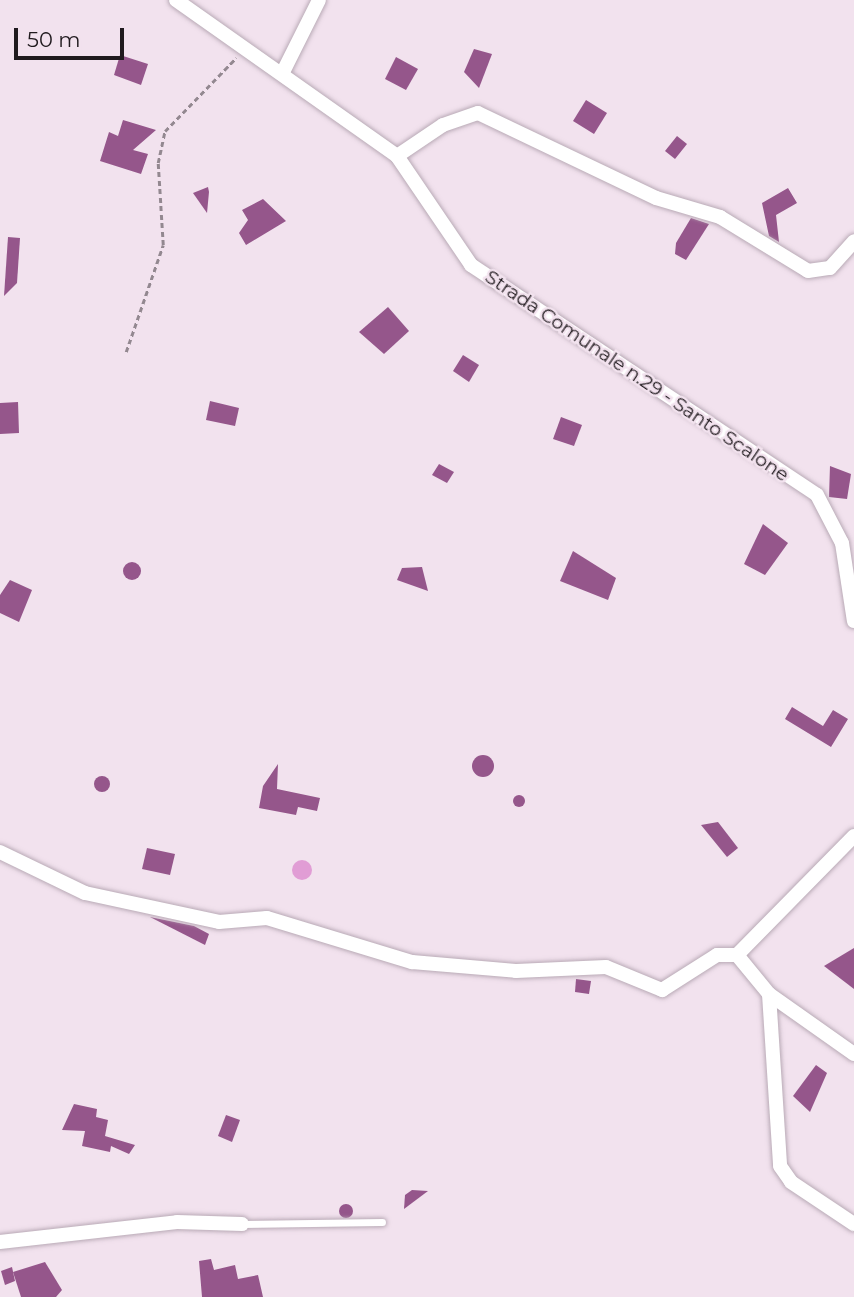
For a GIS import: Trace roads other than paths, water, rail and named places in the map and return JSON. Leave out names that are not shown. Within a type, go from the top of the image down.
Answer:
[{"type":"street","name":"Strada Comunale n.29 - Santo Scalone","points":[[177,0],[247,45],[397,156],[471,265],[817,495],[842,543],[854,621]]},
{"type":"street","points":[[283,72],[319,0]]},
{"type":"street","points":[[397,156],[443,125],[478,113],[645,194],[719,216],[808,271],[831,268],[854,241]]},
{"type":"street","points":[[0,852],[85,893],[219,922],[267,918],[412,962],[516,971],[606,967],[647,989],[662,990],[718,955],[737,955],[854,836]]},
{"type":"street","points":[[737,955],[741,968],[769,994],[854,1054]]},
{"type":"street","points":[[769,994],[780,1166],[791,1182],[854,1224]]},
{"type":"street","points":[[0,1242],[177,1222],[242,1224]]},
{"type":"lane","points":[[242,1224],[383,1222]]}]
